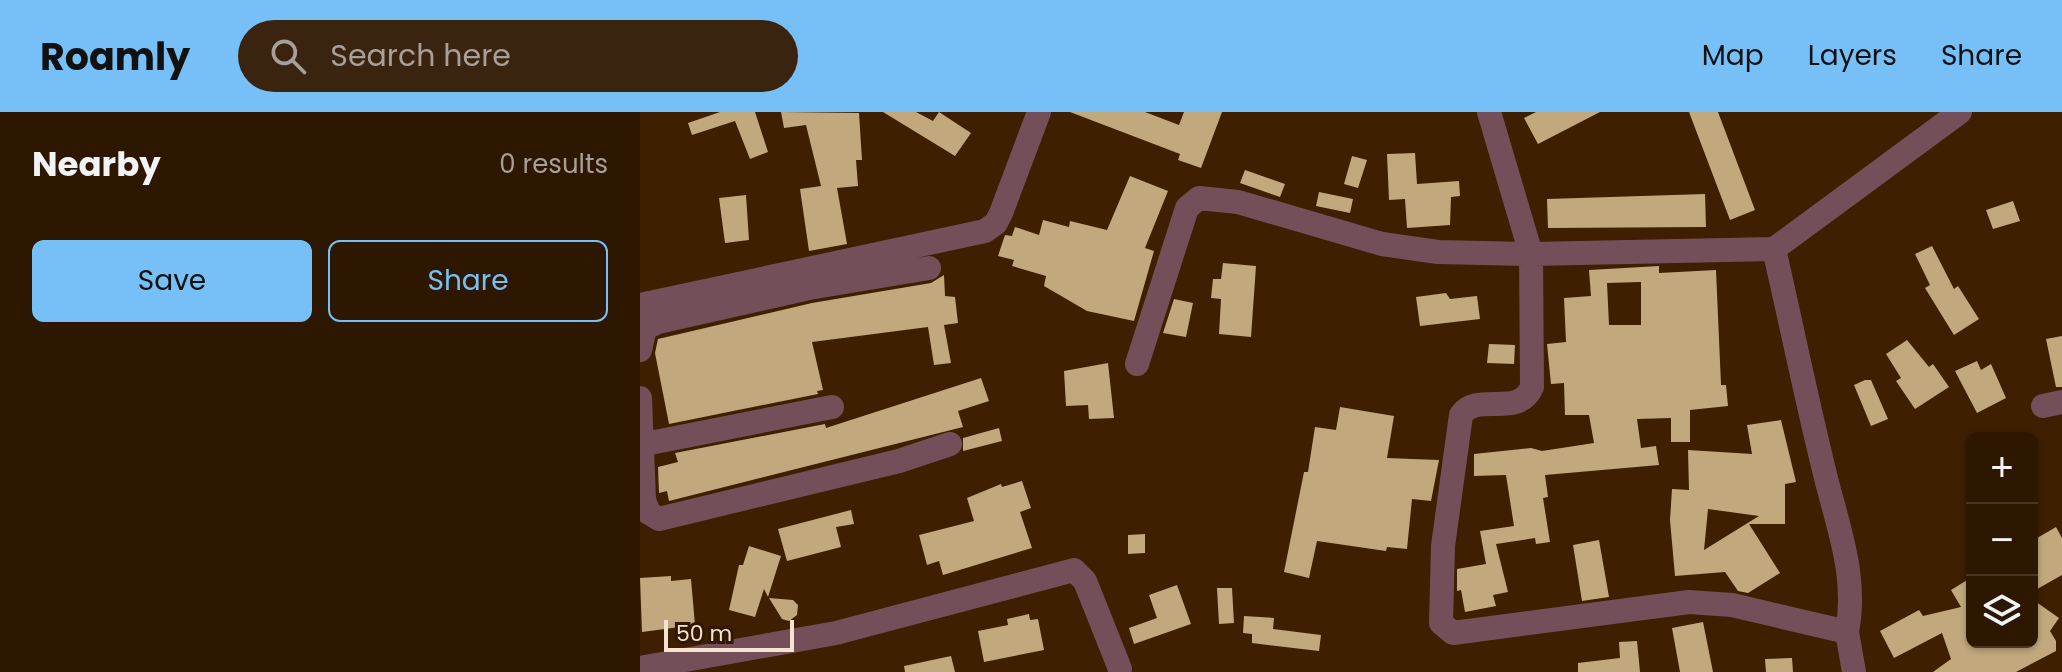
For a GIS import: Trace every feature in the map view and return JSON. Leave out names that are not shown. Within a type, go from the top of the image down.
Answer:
[{"type":"street","points":[[640,305],[985,231],[996,223],[1001,213],[1039,112]]},
{"type":"street","points":[[1489,112],[1531,254],[1532,387],[1529,395],[1516,404],[1471,406],[1461,415],[1443,546],[1440,617],[1445,629],[1453,633],[1689,602],[1732,605],[1847,632]]},
{"type":"street","points":[[1137,364],[1187,208],[1199,198],[1238,202],[1382,244],[1438,252],[1531,254],[1774,249],[1960,112]]},
{"type":"street","points":[[1774,249],[1824,473],[1841,526],[1851,588],[1847,632],[1854,672]]},
{"type":"street","points":[[640,350],[645,328],[658,322],[809,288],[929,268]]},
{"type":"street","points":[[640,398],[644,500],[649,513],[659,519],[899,461],[950,444]]},
{"type":"street","points":[[642,445],[832,407]]},
{"type":"street","points":[[640,668],[836,633],[1074,570],[1085,581],[1120,669]]},
{"type":"building","points":[[720,112],[755,112],[768,152],[750,159],[735,121],[692,135],[688,123]]},
{"type":"building","points":[[781,112],[859,113],[862,160],[856,160],[858,186],[837,188],[847,244],[809,251],[800,189],[821,186],[806,125],[784,128]]},
{"type":"building","points":[[883,112],[916,112],[933,121],[939,112],[971,133],[955,156]]},
{"type":"building","points":[[1070,112],[1145,112],[1179,125],[1184,112],[1222,112],[1201,168],[1178,160],[1180,154]]},
{"type":"building","points":[[1536,112],[1600,112],[1538,144],[1524,118]]},
{"type":"building","points":[[1689,112],[1718,112],[1755,210],[1730,220]]},
{"type":"building","points":[[1415,153],[1417,184],[1459,181],[1460,196],[1451,197],[1450,225],[1407,228],[1405,199],[1389,200],[1387,154]]},
{"type":"building","points":[[1352,156],[1367,160],[1358,188],[1344,184]]},
{"type":"building","points":[[1245,170],[1285,184],[1280,197],[1240,183]]},
{"type":"building","points":[[1130,176],[1168,191],[1145,248],[1154,251],[1134,321],[1087,311],[1044,286],[1046,276],[1012,266],[1014,260],[998,256],[1005,235],[1012,236],[1015,227],[1039,235],[1043,220],[1069,227],[1070,221],[1107,230]]},
{"type":"building","points":[[1319,192],[1353,199],[1350,213],[1316,206]]},
{"type":"building","points":[[1705,194],[1706,227],[1548,228],[1547,199]]},
{"type":"building","points":[[746,195],[749,240],[725,243],[719,198]]},
{"type":"building","points":[[2013,201],[2020,221],[1993,229],[1986,210]]},
{"type":"building","points":[[1932,246],[1954,289],[1958,286],[1979,319],[1954,335],[1925,288],[1930,285],[1915,254]]},
{"type":"building","points":[[1223,263],[1256,266],[1251,337],[1219,334],[1221,299],[1211,298],[1213,279],[1221,279]]},
{"type":"building","points":[[1659,266],[1659,273],[1716,270],[1721,385],[1726,385],[1728,406],[1690,410],[1690,442],[1671,442],[1671,418],[1637,419],[1641,448],[1656,446],[1659,465],[1545,475],[1548,497],[1543,498],[1550,542],[1536,544],[1535,538],[1496,544],[1508,592],[1493,595],[1496,606],[1465,612],[1461,590],[1457,591],[1457,569],[1486,564],[1480,531],[1514,526],[1506,475],[1474,476],[1474,454],[1531,448],[1542,451],[1594,443],[1589,415],[1565,415],[1564,383],[1551,384],[1547,344],[1566,342],[1564,298],[1591,296],[1589,270]],"holes":[[[1641,282],[1641,325],[1609,325],[1607,283]]]},
{"type":"building","points":[[944,275],[945,296],[955,297],[958,323],[944,325],[951,363],[934,365],[928,327],[812,342],[823,390],[817,391],[818,394],[669,424],[655,353],[658,339],[812,303],[931,283]]},
{"type":"building","points":[[1446,293],[1450,299],[1477,296],[1480,319],[1420,326],[1416,297]]},
{"type":"building","points":[[1174,299],[1193,303],[1186,337],[1163,333]]},
{"type":"building","points":[[2062,336],[2062,387],[2056,387],[2046,339]]},
{"type":"building","points":[[1907,340],[1929,367],[1933,364],[1949,387],[1915,409],[1896,381],[1901,378],[1886,354]]},
{"type":"building","points":[[1489,344],[1515,345],[1514,364],[1487,363]]},
{"type":"building","points":[[1977,361],[1981,370],[1991,364],[2006,398],[1977,413],[1955,371]]},
{"type":"building","points":[[1108,363],[1114,418],[1089,419],[1088,405],[1066,406],[1064,371]]},
{"type":"building","points":[[981,378],[989,401],[958,411],[963,427],[669,501],[667,491],[659,493],[658,467],[678,462],[675,453],[825,424],[826,428]]},
{"type":"building","points":[[1871,380],[1888,419],[1871,426],[1854,385]]},
{"type":"building","points":[[1340,407],[1394,416],[1387,458],[1439,460],[1431,501],[1412,499],[1407,549],[1387,547],[1386,551],[1317,541],[1309,578],[1284,572],[1304,472],[1308,472],[1315,427],[1336,430]]},
{"type":"building","points":[[1781,420],[1796,482],[1785,484],[1785,524],[1749,524],[1780,573],[1748,593],[1738,591],[1725,572],[1675,576],[1670,520],[1672,489],[1689,490],[1688,450],[1752,454],[1747,425]],"holes":[[[1708,509],[1759,516],[1704,550]]]},
{"type":"building","points":[[999,428],[1002,441],[963,451],[963,438]]},
{"type":"building","points":[[1022,481],[1031,508],[1020,512],[1032,548],[943,575],[939,561],[927,565],[919,535],[974,521],[967,498],[1001,484],[1002,487]]},
{"type":"building","points":[[851,510],[854,524],[836,527],[841,547],[787,561],[778,529]]},
{"type":"building","points":[[2056,527],[2062,538],[2062,575],[2038,589],[2038,576],[2038,538]]},
{"type":"building","points":[[1145,534],[1145,553],[1128,554],[1128,535]]},
{"type":"building","points":[[1599,540],[1609,597],[1582,601],[1573,545]]},
{"type":"building","points":[[749,546],[781,556],[768,597],[764,589],[755,617],[729,610],[739,565],[743,565]]},
{"type":"building","points":[[671,576],[671,581],[691,579],[695,625],[642,632],[640,578]]},
{"type":"building","points":[[1966,581],[1966,648],[2038,648],[2038,603],[2059,618],[2050,631],[2056,641],[2056,651],[2016,672],[1933,672],[1951,659],[1942,633],[1894,658],[1880,631],[1919,610],[1923,616],[1961,607],[1951,590]]},
{"type":"building","points":[[1177,585],[1191,624],[1134,644],[1129,628],[1157,618],[1149,595]]},
{"type":"building","points":[[1217,588],[1232,588],[1234,623],[1219,624]]},
{"type":"building","points":[[769,598],[793,600],[798,605],[797,615],[789,621],[782,619]]},
{"type":"building","points":[[1029,614],[1030,620],[1038,619],[1044,650],[984,662],[978,631],[1008,625],[1007,619]]},
{"type":"building","points":[[1244,616],[1274,618],[1273,629],[1321,635],[1319,651],[1252,643],[1252,634],[1243,633]]},
{"type":"building","points":[[1703,622],[1713,672],[1680,672],[1672,628]]},
{"type":"building","points":[[1637,641],[1640,672],[1578,672],[1578,663],[1620,658],[1619,642]]},
{"type":"building","points":[[951,656],[955,672],[905,672],[904,666]]},
{"type":"building","points":[[1792,658],[1793,672],[1766,672],[1765,659]]}]
